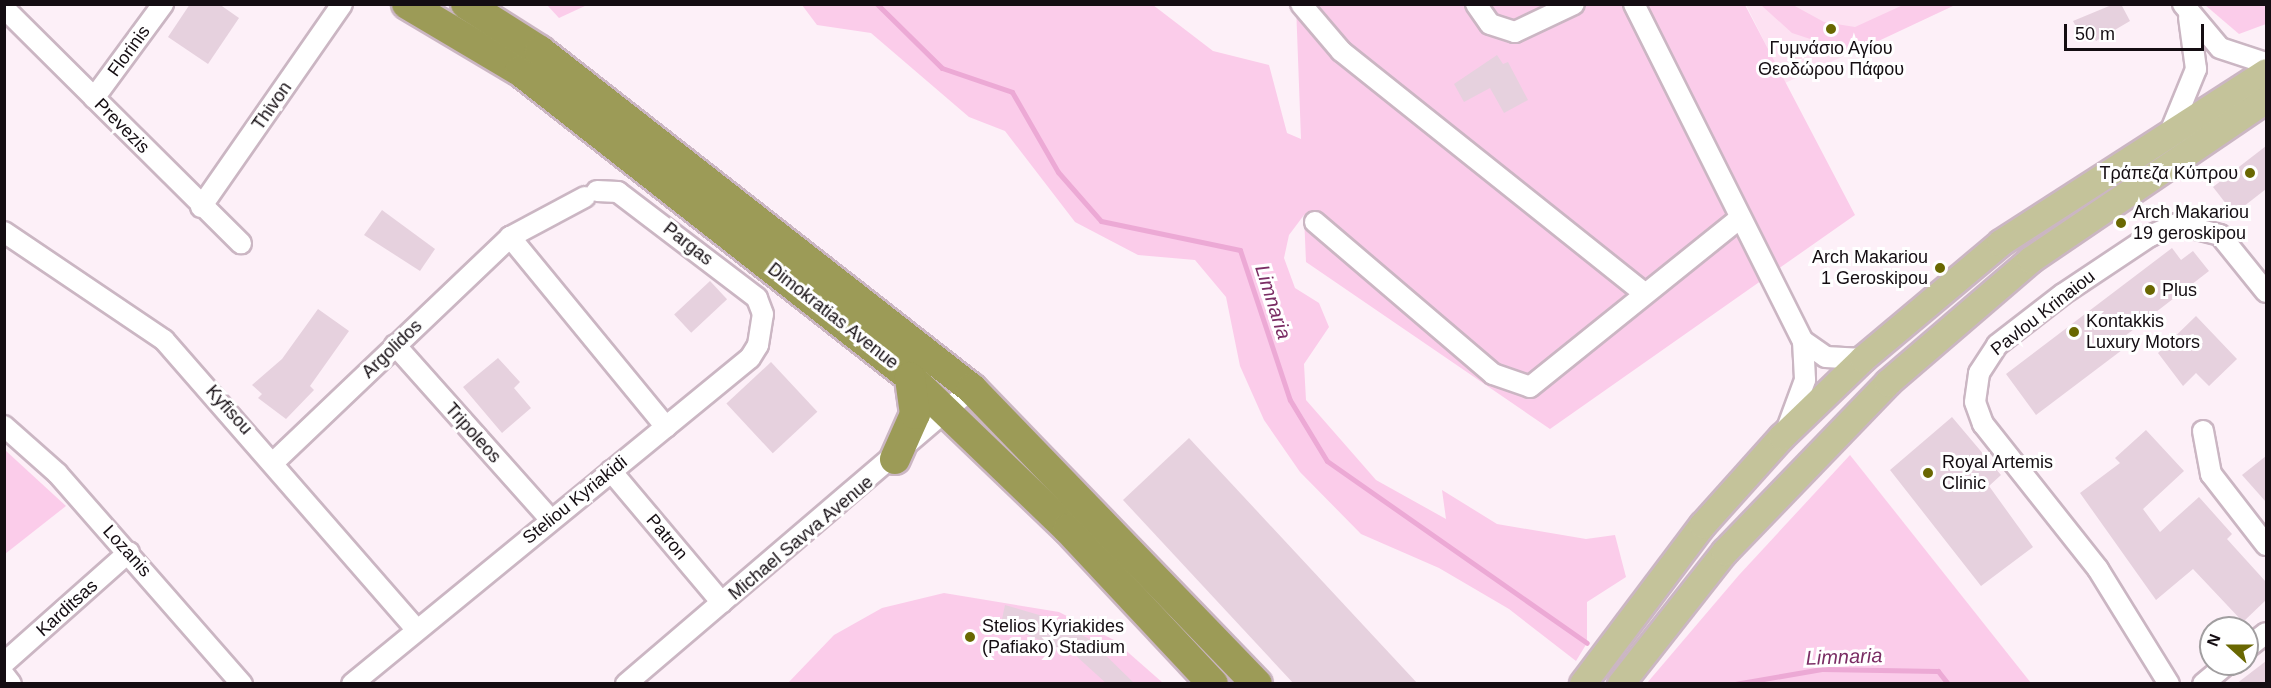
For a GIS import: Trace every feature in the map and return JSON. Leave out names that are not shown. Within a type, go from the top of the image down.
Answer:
[{"type":"highway","name":"Dimokratias Avenue","points":[[407,4],[520,71],[910,376],[1068,529],[1213,684]]},
{"type":"highway","name":"Dimokratias Avenue","points":[[466,4],[540,51],[972,389],[1257,684]]},
{"type":"highway","points":[[896,459],[915,414],[910,376]]},
{"type":"main road","points":[[1583,684],[1703,525],[1782,437],[1863,359],[2001,243],[2171,130],[2266,72]]},
{"type":"main road","points":[[1621,684],[1755,518],[1913,360],[2031,260],[2266,100]]},
{"type":"street","name":"Florinis","points":[[94,98],[163,4]]},
{"type":"street","name":"Thivon","points":[[201,207],[342,4]]},
{"type":"street","points":[[1301,4],[1341,51],[1644,293]]},
{"type":"street","points":[[1476,4],[1490,24],[1515,32],[1574,4]]},
{"type":"street","points":[[1634,4],[1803,341],[1826,357],[1863,359]]},
{"type":"street","name":"Prevezis","points":[[4,8],[201,207],[241,243]]},
{"type":"street","points":[[2186,11],[2230,54],[2266,63]]},
{"type":"street","points":[[2171,130],[2196,69],[2186,11]]},
{"type":"street","name":"Argolidos","points":[[274,461],[510,237],[591,194],[618,192]]},
{"type":"street","name":"Pargas","points":[[618,192],[757,298]]},
{"type":"street","points":[[1315,222],[1493,374],[1522,387],[1544,380],[1644,293],[1740,218]]},
{"type":"street","name":"Pavlou Krinaiou","points":[[2169,684],[2098,569],[1983,424],[1975,402],[1984,359],[1997,345],[2150,236],[2190,223],[2220,235],[2266,292]]},
{"type":"street","name":"Kyfisou","points":[[4,232],[164,340],[274,461],[416,629]]},
{"type":"street","points":[[510,237],[666,427]]},
{"type":"street","name":"Steliou Kyriakidi","points":[[352,684],[416,629],[750,358],[762,330],[757,298]]},
{"type":"street","points":[[1782,437],[1802,395],[1803,341]]},
{"type":"street","name":"Tripoleos","points":[[394,345],[551,520]]},
{"type":"street","name":"Michael Savva Avenue","points":[[626,684],[896,459],[972,389]]},
{"type":"street","name":"Lozanis","points":[[4,426],[129,552],[242,684]]},
{"type":"street","points":[[2204,431],[2211,474],[2266,545]]},
{"type":"street","name":"Patron","points":[[611,471],[722,603]]},
{"type":"street","name":"Karditsas","points":[[4,663],[129,552]]},
{"type":"street","points":[[4,675],[11,684]]},
{"type":"shaded area","points":[[547,5],[587,5],[559,18]]},
{"type":"shaded area","points":[[802,5],[1153,5],[1213,51],[1269,65],[1287,133],[1301,139],[1296,5],[1745,5],[1855,215],[1550,429],[1306,262],[1304,215],[1289,235],[1284,258],[1295,288],[1319,303],[1329,327],[1304,364],[1306,400],[1376,480],[1446,519],[1442,490],[1497,524],[1586,539],[1615,535],[1626,577],[1587,602],[1587,643],[1576,661],[1509,609],[1439,568],[1361,534],[1300,472],[1264,420],[1240,366],[1226,297],[1195,260],[1138,255],[1075,222],[1005,131],[969,117],[871,33],[817,25]]},
{"type":"shaded area","name":"Γυμνάσιο Αγίου Θεοδώρου Πάφου","points":[[1746,5],[1955,5],[1785,83]]},
{"type":"shaded area","points":[[1761,5],[1793,5],[1824,22],[1855,27],[1903,5],[1955,5],[1853,53],[1792,33]]},
{"type":"shaded area","points":[[2205,5],[2266,5],[2266,24],[2239,34]]},
{"type":"shaded area","points":[[5,450],[66,506],[4,554]]},
{"type":"shaded area","points":[[1850,455],[2031,683],[1647,683],[1739,575]]},
{"type":"shaded area","name":"Stelios Kyriakides (Pafiako) Stadium","points":[[944,593],[1059,612],[1114,640],[1163,683],[787,684],[834,635],[882,608]]},
{"type":"building","points":[[190,4],[219,4],[239,18],[208,64],[168,37]]},
{"type":"building","points":[[2114,4],[2121,4],[2130,21],[2096,41],[2089,29],[2080,34],[2073,21]]},
{"type":"building","points":[[1497,55],[1503,64],[1508,62],[1528,100],[1504,113],[1490,88],[1464,102],[1454,84]]},
{"type":"building","points":[[2266,146],[2266,189],[2234,214],[2213,187]]},
{"type":"building","points":[[382,210],[435,249],[420,271],[364,235]]},
{"type":"building","points":[[2172,248],[2181,260],[2193,251],[2209,271],[2116,343],[2122,350],[2036,415],[2006,374]]},
{"type":"building","points":[[710,281],[727,299],[691,333],[674,314]]},
{"type":"building","points":[[318,309],[349,331],[310,386],[314,390],[286,419],[258,398],[262,394],[252,385],[282,359]]},
{"type":"building","points":[[2196,316],[2237,359],[2209,386],[2196,373],[2183,386],[2158,353]]},
{"type":"building","points":[[498,358],[520,382],[514,388],[531,408],[502,433],[463,387]]},
{"type":"building","points":[[771,362],[817,412],[773,453],[726,404]]},
{"type":"building","points":[[1952,417],[2001,475],[1989,486],[2033,547],[1981,586],[1890,470]]},
{"type":"building","points":[[2146,430],[2184,471],[2143,509],[2160,532],[2199,497],[2232,534],[2227,539],[2266,582],[2266,600],[2249,616],[2237,616],[2193,569],[2156,600],[2080,493],[2120,463],[2115,458]]},
{"type":"building","points":[[1189,438],[1418,684],[1294,684],[1123,500]]},
{"type":"building","points":[[2266,456],[2266,502],[2242,475]]},
{"type":"building","points":[[1005,605],[1053,619],[1089,639],[1135,684],[1107,684],[1074,654],[1001,624]]},
{"type":"building","points":[[2266,661],[2266,684],[2236,684],[2246,676],[2259,676],[2259,666]]},
{"type":"waterway","name":"Limnaria","points":[[877,4],[942,68],[1012,92],[1058,172],[1101,221],[1240,250],[1290,400],[1327,461],[1587,643]]},
{"type":"waterway","name":"Limnaria","points":[[1735,684],[1822,669],[1938,671],[1948,684]]},
{"type":"place","name":"Γυμνάσιο Αγίου Θεοδώρου Πάφου","points":[[1831,29]]},
{"type":"place","name":"Τράπεζα Κύπρου","points":[[2250,173]]},
{"type":"place","name":"Arch Makariou 19 geroskipou","points":[[2121,223]]},
{"type":"place","name":"Arch Makariou 1 Geroskipou","points":[[1940,268]]},
{"type":"place","name":"Plus","points":[[2150,290]]},
{"type":"place","name":"Kontakkis Luxury Motors","points":[[2074,332]]},
{"type":"place","name":"Royal Artemis Clinic","points":[[1928,473]]},
{"type":"place","name":"Stelios Kyriakides (Pafiako) Stadium","points":[[970,637]]}]
